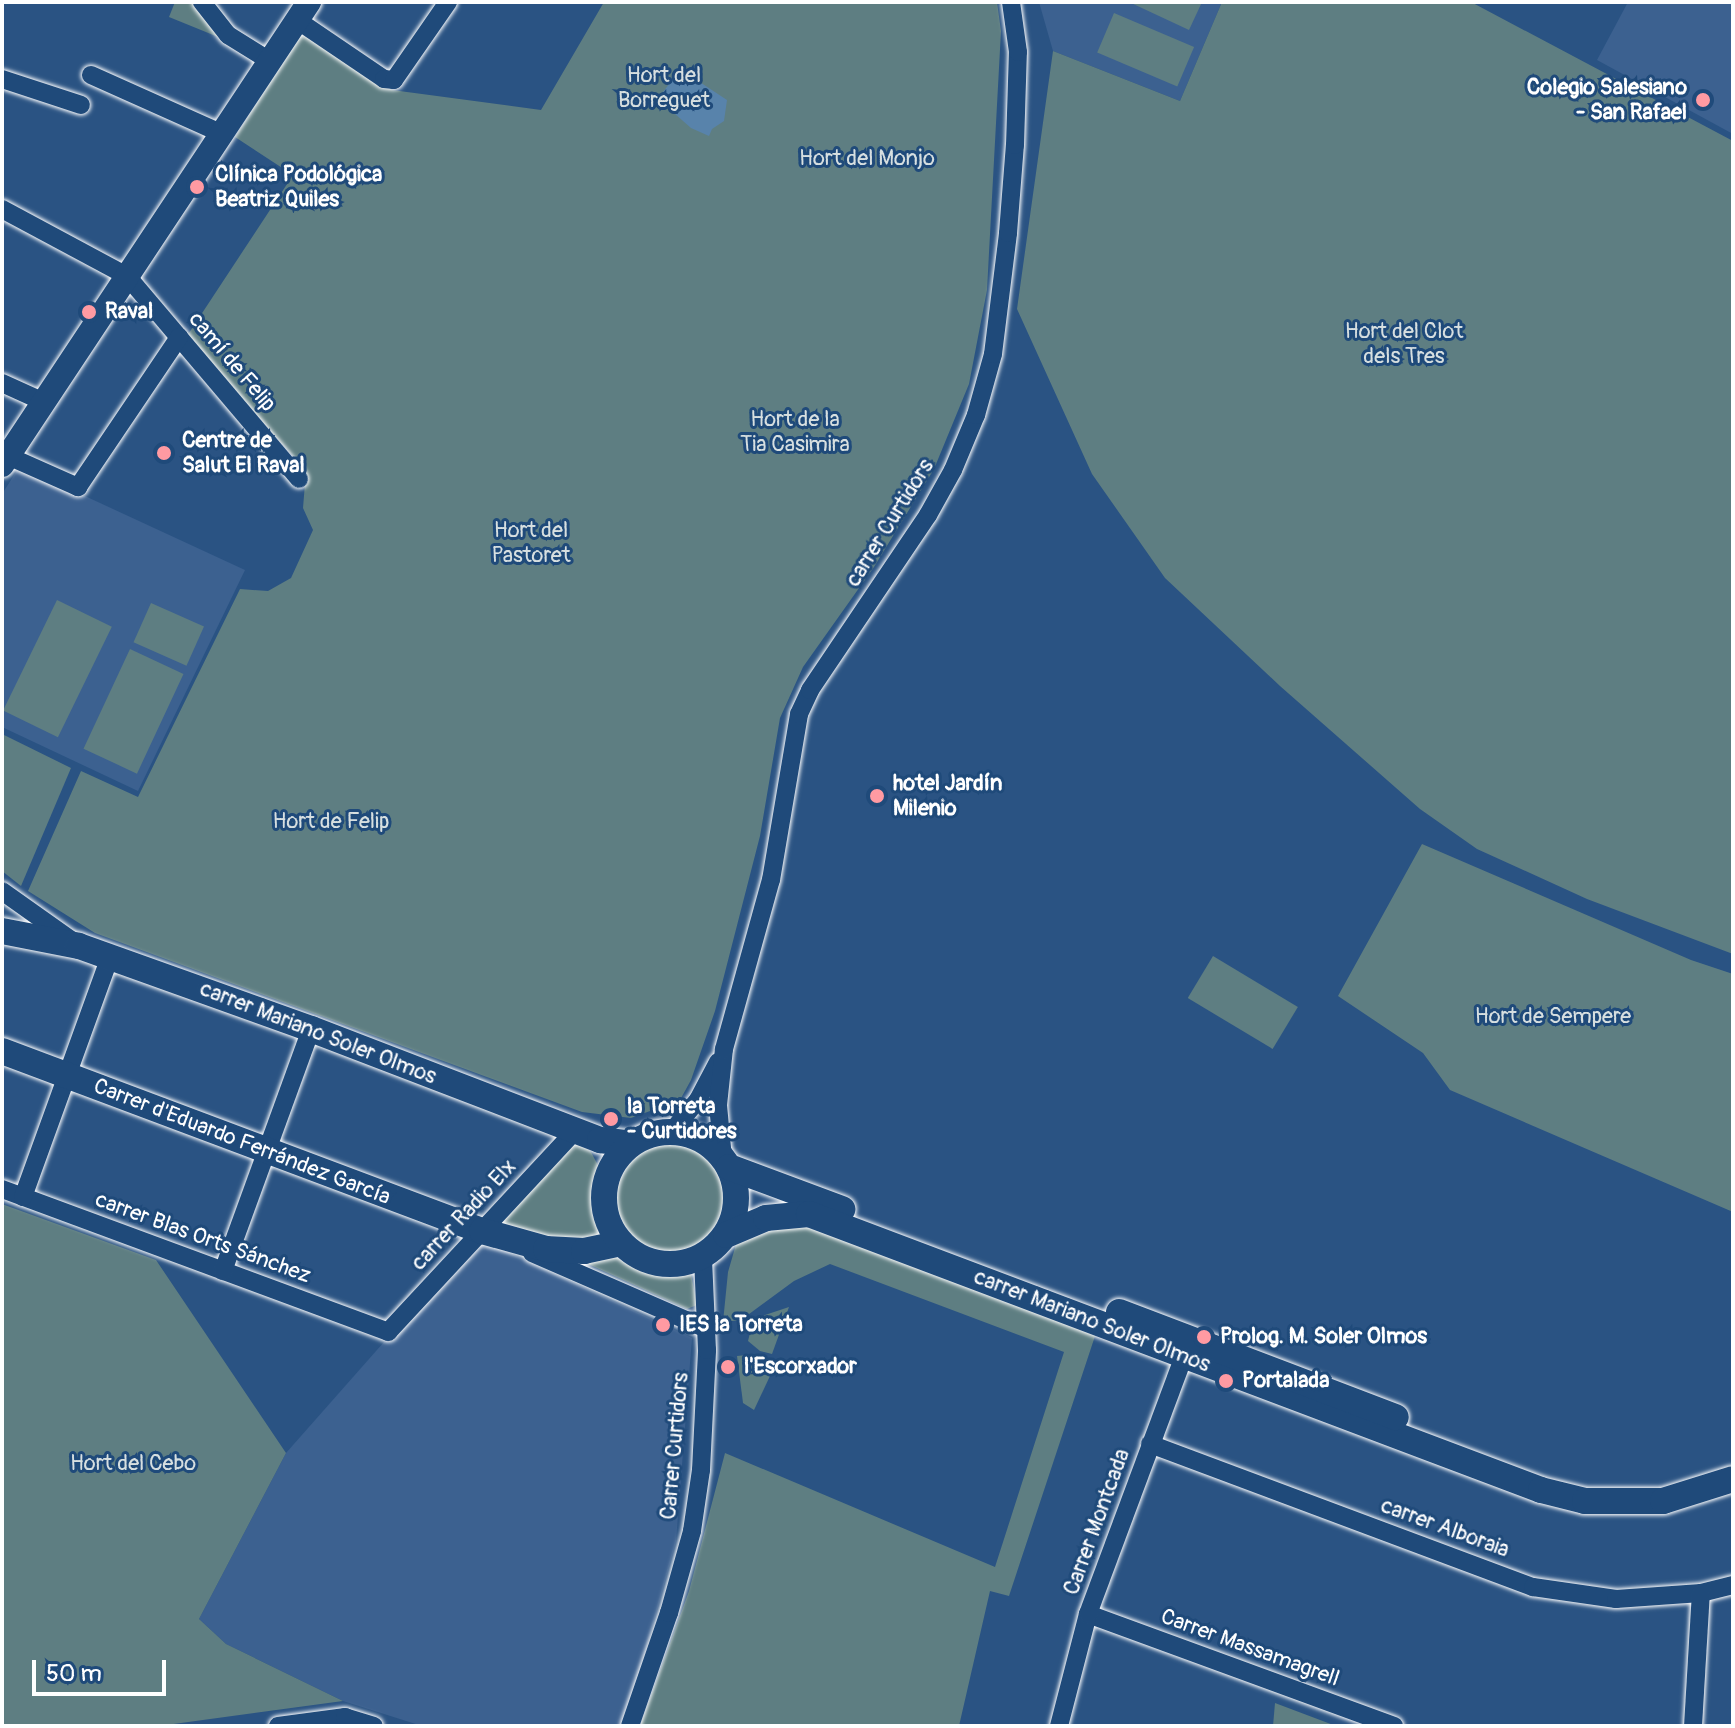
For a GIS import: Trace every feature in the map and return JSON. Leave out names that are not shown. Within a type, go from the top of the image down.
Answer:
[{"type":"main road","name":"carrer Mariano Soler Olmos","points":[[2,931],[79,946],[311,1029],[600,1140],[631,1144]]},
{"type":"main road","name":"Carrer d'Eduardo Ferrández García","points":[[2,1051],[482,1231],[546,1249],[584,1251],[621,1243]]},
{"type":"main road","points":[[671,1132],[699,1138],[726,1162],[737,1191],[735,1215],[726,1235],[703,1257],[663,1264],[621,1243],[609,1225],[604,1201],[607,1178],[617,1158],[631,1144],[648,1136],[671,1132]]},
{"type":"main road","name":"carrer Mariano Soler Olmos","points":[[726,1162],[1541,1490],[1585,1501],[1663,1501],[1733,1479]]},
{"type":"main road","name":"carrer Mariano Soler Olmos","points":[[726,1235],[766,1218],[809,1214],[1571,1481],[1650,1485],[1685,1480],[1733,1460]]},
{"type":"street","points":[[202,2],[228,35],[270,61]]},
{"type":"street","points":[[179,337],[78,487],[5,460],[303,11],[384,79],[394,80],[448,2]]},
{"type":"street","name":"carrer Curtidors","points":[[726,1162],[718,1105],[724,1049],[771,880],[799,714],[826,664],[928,515],[953,470],[976,415],[989,366],[1007,246],[1015,145],[1018,52],[1011,2]]},
{"type":"street","points":[[91,75],[223,134]]},
{"type":"street","points":[[2,79],[81,105]]},
{"type":"street","points":[[2,209],[127,276]]},
{"type":"street","name":"camí de Felip","points":[[127,276],[299,479]]},
{"type":"street","points":[[2,383],[44,402]]},
{"type":"street","points":[[2,891],[79,946]]},
{"type":"street","points":[[23,1197],[110,957]]},
{"type":"street","points":[[223,1271],[311,1029]]},
{"type":"street","name":"carrer Curtidors","points":[[671,1132],[698,1100],[724,1049]]},
{"type":"street","name":"carrer Radio Elx","points":[[388,1332],[575,1131]]},
{"type":"street","name":"carrer Blas Orts Sánchez","points":[[2,1189],[388,1332]]},
{"type":"street","name":"Carrer d'Eduardo Ferrández García","points":[[482,1231],[707,1329]]},
{"type":"street","name":"Carrer Curtidors","points":[[630,1726],[669,1613],[692,1531],[701,1470],[707,1329],[703,1257]]},
{"type":"street","name":"Carrer Montcada","points":[[1059,1726],[1088,1614],[1187,1347]]},
{"type":"street","name":"carrer Alboraia","points":[[1150,1444],[1533,1587],[1616,1599],[1701,1593],[1733,1585]]},
{"type":"street","points":[[1693,1726],[1701,1593]]},
{"type":"street","name":"Carrer Massamagrell","points":[[1088,1614],[1394,1726]]},
{"type":"street","points":[[278,1726],[345,1717],[374,1726]]},
{"type":"shaded area","points":[[1039,2],[1222,2],[1180,101],[1053,51]]},
{"type":"shaded area","name":"Colegio Salesiano - San Rafael","points":[[1628,2],[1733,2],[1733,134],[1597,60]]},
{"type":"shaded area","points":[[680,69],[727,100],[724,121],[712,129],[709,136],[691,128],[658,99]]},
{"type":"shaded area","points":[[20,466],[245,570],[138,791],[2,727],[2,494]]},
{"type":"shaded area","points":[[482,1240],[692,1338],[676,1541],[625,1726],[422,1726],[343,1701],[226,1644],[199,1619],[286,1453],[384,1342]]},
{"type":"green space","points":[[175,2],[198,2],[228,41],[169,17]]},
{"type":"green space","points":[[604,2],[997,2],[1001,31],[987,290],[969,384],[934,469],[874,567],[803,667],[780,718],[760,836],[715,1011],[691,1080],[680,1100],[631,1118],[582,1112],[95,933],[28,891],[81,771],[138,797],[240,589],[268,591],[291,578],[313,530],[303,508],[306,471],[187,336],[293,175],[235,137],[302,32],[392,90],[541,110]]},
{"type":"green space","points":[[1129,2],[1202,2],[1189,30]]},
{"type":"green space","name":"Hort del Clot dels Tres","points":[[1222,2],[1471,2],[1733,141],[1733,954],[1587,899],[1477,849],[1420,809],[1280,686],[1165,578],[1092,474],[1017,309],[1053,51],[1180,101]]},
{"type":"green space","points":[[1114,13],[1194,47],[1177,87],[1097,53]]},
{"type":"green space","points":[[57,600],[112,627],[58,737],[3,711]]},
{"type":"green space","points":[[151,603],[204,627],[186,666],[134,642]]},
{"type":"green space","points":[[130,649],[183,674],[137,774],[84,749]]},
{"type":"green space","points":[[2,734],[71,768],[21,886],[2,871]]},
{"type":"green space","name":"Hort de Sempere","points":[[1422,844],[1691,960],[1733,974],[1733,1212],[1450,1090],[1423,1053],[1338,996]]},
{"type":"green space","points":[[1213,956],[1298,1007],[1273,1049],[1188,998]]},
{"type":"green space","points":[[576,1141],[591,1152],[601,1171],[595,1215],[602,1235],[595,1240],[557,1239],[498,1223]]},
{"type":"green space","points":[[670,1144],[691,1148],[709,1160],[721,1178],[725,1199],[721,1220],[709,1238],[691,1250],[670,1254],[649,1250],[631,1238],[619,1220],[615,1199],[619,1178],[631,1160],[649,1148]]},
{"type":"green space","name":"Hort del Cebo","points":[[2,1204],[156,1260],[286,1453],[199,1619],[226,1644],[343,1701],[159,1726],[2,1726]]},
{"type":"green space","points":[[793,1221],[1097,1330],[1009,1596],[990,1591],[959,1726],[640,1726],[689,1591],[725,1453],[995,1567],[1064,1352],[830,1264],[794,1281],[741,1320],[723,1322],[728,1272],[737,1241]]},
{"type":"green space","points":[[614,1256],[645,1272],[672,1277],[691,1274],[697,1305],[687,1309],[575,1258]]},
{"type":"green space","points":[[789,1307],[772,1354],[760,1351],[748,1341],[751,1329],[765,1315]]},
{"type":"green space","points":[[747,1355],[765,1366],[770,1376],[754,1410],[743,1403],[737,1356]]},
{"type":"green space","points":[[1275,1703],[1336,1726],[1273,1726]]},
{"type":"place","name":"Colegio Salesiano - San Rafael","points":[[1703,100]]},
{"type":"place","name":"Clínica Podológica Beatriz Quiles","points":[[197,187]]},
{"type":"place","name":"Raval","points":[[89,312]]},
{"type":"place","name":"Centre de Salut El Raval","points":[[164,453]]},
{"type":"place","name":"hotel Jardín Milenio","points":[[877,796]]},
{"type":"place","name":"la Torreta - Curtidores","points":[[611,1119]]},
{"type":"place","name":"IES la Torreta","points":[[663,1325]]},
{"type":"place","name":"Prolog. M. Soler Olmos","points":[[1204,1337]]},
{"type":"place","name":"l'Escorxador","points":[[728,1367]]},
{"type":"place","name":"Portalada","points":[[1226,1381]]},
{"type":"park label","name":"Hort del Borreguet","points":[[664,88]]},
{"type":"park label","name":"Hort del Monjo","points":[[867,159]]},
{"type":"park label","name":"Hort de la Tia Casimira","points":[[795,432]]},
{"type":"park label","name":"Hort del Pastoret","points":[[531,542]]},
{"type":"park label","name":"Hort de Felip","points":[[331,822]]}]
